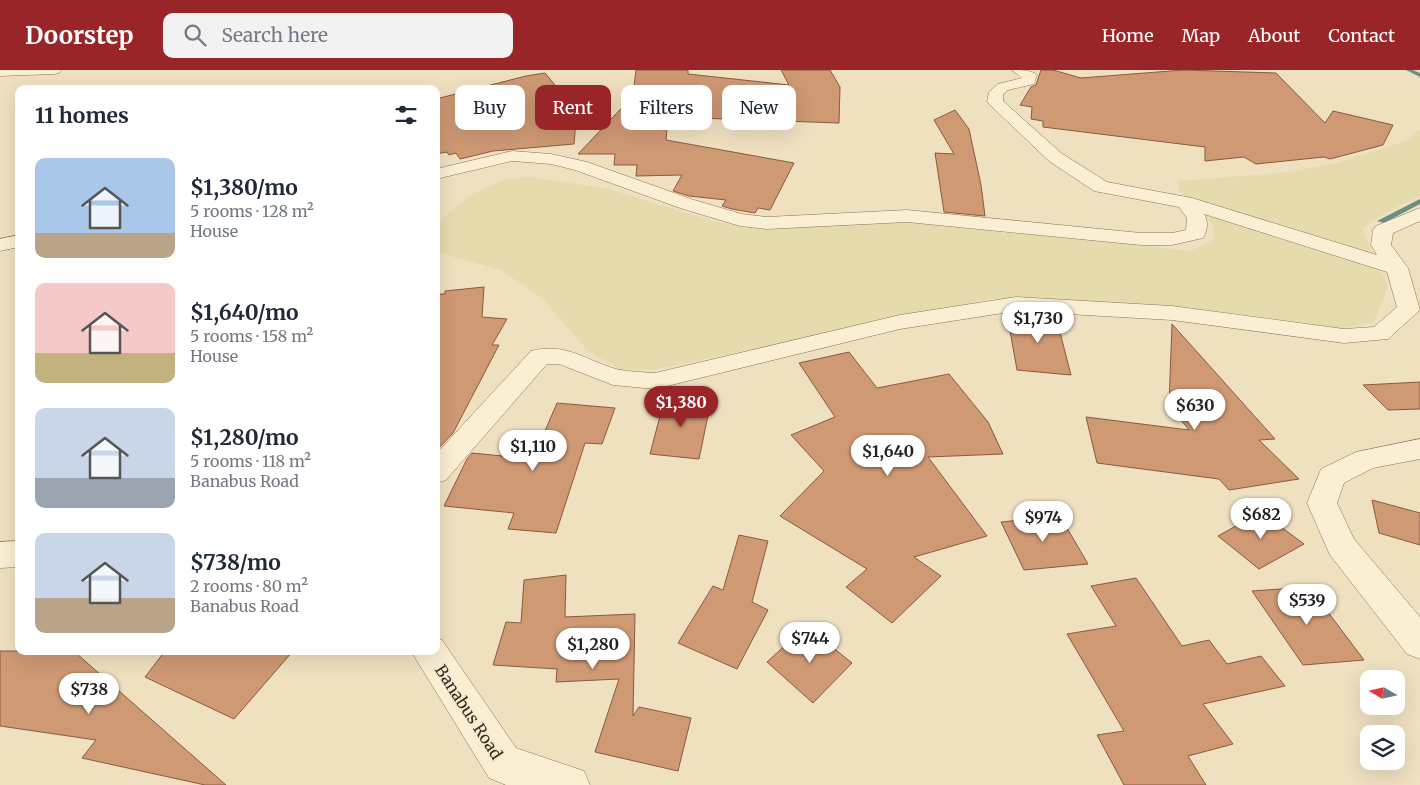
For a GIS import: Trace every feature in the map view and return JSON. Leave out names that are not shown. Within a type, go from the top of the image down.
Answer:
[{"type":"street","points":[[0,72],[54,70]]},
{"type":"street","points":[[1019,70],[1030,76],[1029,81],[1003,87],[996,92],[996,102],[1055,157],[1101,187],[1185,202],[1396,268]]},
{"type":"street","points":[[440,173],[512,156],[551,159],[581,166],[687,204],[740,220],[767,223],[907,216],[1141,239],[1172,239],[1196,234],[1197,218],[1185,202]]},
{"type":"street","points":[[440,468],[540,356],[562,356],[613,378],[655,381],[900,322],[1016,304],[1172,313],[1344,336],[1380,334],[1409,309],[1396,268],[1381,245],[1382,230],[1420,214]]},
{"type":"street","points":[[0,245],[15,242]]},
{"type":"street","points":[[1420,449],[1366,459],[1331,477],[1322,503],[1341,546],[1420,643]]},
{"type":"street","points":[[0,555],[15,554]]},
{"type":"street","name":"Banabus Road","points":[[432,655],[503,764],[570,785]]},
{"type":"shaded area","points":[[1420,130],[1420,196],[1385,213],[1362,229],[1388,287],[1373,323],[1336,329],[1166,305],[990,299],[653,370],[621,369],[589,352],[543,299],[501,270],[440,253],[440,222],[444,217],[472,194],[506,179],[532,177],[608,189],[717,222],[752,227],[926,222],[1190,251],[1215,239],[1212,224],[1179,190],[1178,181],[1289,172],[1336,163],[1406,141]]},
{"type":"building","points":[[636,70],[688,70],[688,74],[789,85],[722,85],[722,119],[712,119],[712,85],[634,85]]},
{"type":"building","points":[[781,70],[830,70],[840,87],[839,123],[796,121],[796,85],[789,85]]},
{"type":"building","points":[[1041,70],[1053,70],[1081,78],[1183,70],[1276,73],[1325,123],[1333,111],[1393,125],[1383,145],[1330,159],[1324,157],[1256,164],[1244,157],[1205,161],[1205,147],[1043,127],[1043,121],[1031,119],[1032,107],[1020,105],[1031,87],[1036,85]]},
{"type":"building","points":[[545,73],[555,85],[535,85],[535,130],[575,130],[574,144],[493,151],[460,159],[456,153],[449,155],[447,152],[440,153],[440,98],[455,94],[455,130],[525,130],[525,85],[491,85]]},
{"type":"building","points":[[621,109],[621,130],[667,130],[666,140],[794,163],[770,210],[758,208],[755,213],[732,209],[722,206],[726,200],[689,196],[673,191],[682,175],[636,176],[637,165],[614,165],[615,154],[578,154],[601,130],[611,130],[611,119]]},
{"type":"building","points":[[955,110],[969,129],[981,185],[985,216],[944,212],[935,153],[954,154],[934,120]]},
{"type":"building","points":[[484,287],[482,317],[507,319],[492,345],[499,345],[453,433],[440,447],[440,294],[445,294],[445,291]]},
{"type":"building","points":[[1007,314],[1056,317],[1071,375],[1017,370]]},
{"type":"building","points":[[1172,324],[1275,439],[1259,440],[1299,479],[1229,490],[1219,479],[1097,463],[1086,417],[1189,430],[1169,405]]},
{"type":"building","points":[[849,352],[877,388],[949,374],[988,422],[1003,454],[928,457],[987,536],[914,557],[941,576],[892,623],[846,587],[867,569],[780,516],[824,471],[791,435],[835,417],[799,363]]},
{"type":"building","points":[[1420,382],[1420,409],[1388,410],[1363,385]]},
{"type":"building","points":[[665,397],[711,401],[699,459],[650,454]]},
{"type":"building","points":[[557,403],[615,408],[602,444],[585,443],[556,533],[508,529],[514,513],[444,506],[467,459],[472,453],[533,459]]},
{"type":"building","points":[[1372,500],[1420,513],[1420,545],[1379,533]]},
{"type":"building","points":[[1261,512],[1304,544],[1259,569],[1218,536]]},
{"type":"building","points":[[1060,516],[1088,564],[1024,570],[1001,522]]},
{"type":"building","points":[[739,535],[768,541],[752,602],[768,610],[737,669],[678,643],[713,586],[723,590]]},
{"type":"building","points":[[566,575],[565,617],[635,614],[633,716],[639,707],[691,718],[678,771],[595,752],[619,679],[556,682],[557,669],[493,665],[506,622],[521,623],[524,580]]},
{"type":"building","points":[[1136,578],[1182,646],[1209,640],[1227,664],[1261,656],[1285,686],[1203,704],[1233,744],[1188,756],[1206,785],[1124,785],[1097,735],[1124,731],[1067,634],[1116,626],[1091,586]]},
{"type":"building","points":[[1309,587],[1364,660],[1303,665],[1252,591]]},
{"type":"building","points":[[806,626],[852,663],[813,703],[767,662]]},
{"type":"building","points":[[0,651],[15,651],[15,655],[78,655],[226,785],[205,785],[82,758],[96,740],[0,726]]},
{"type":"building","points":[[162,655],[290,655],[234,719],[145,677]]},
{"type":"waterway","points":[[1409,70],[1420,75]]},
{"type":"waterway","points":[[1381,221],[1420,201]]}]
